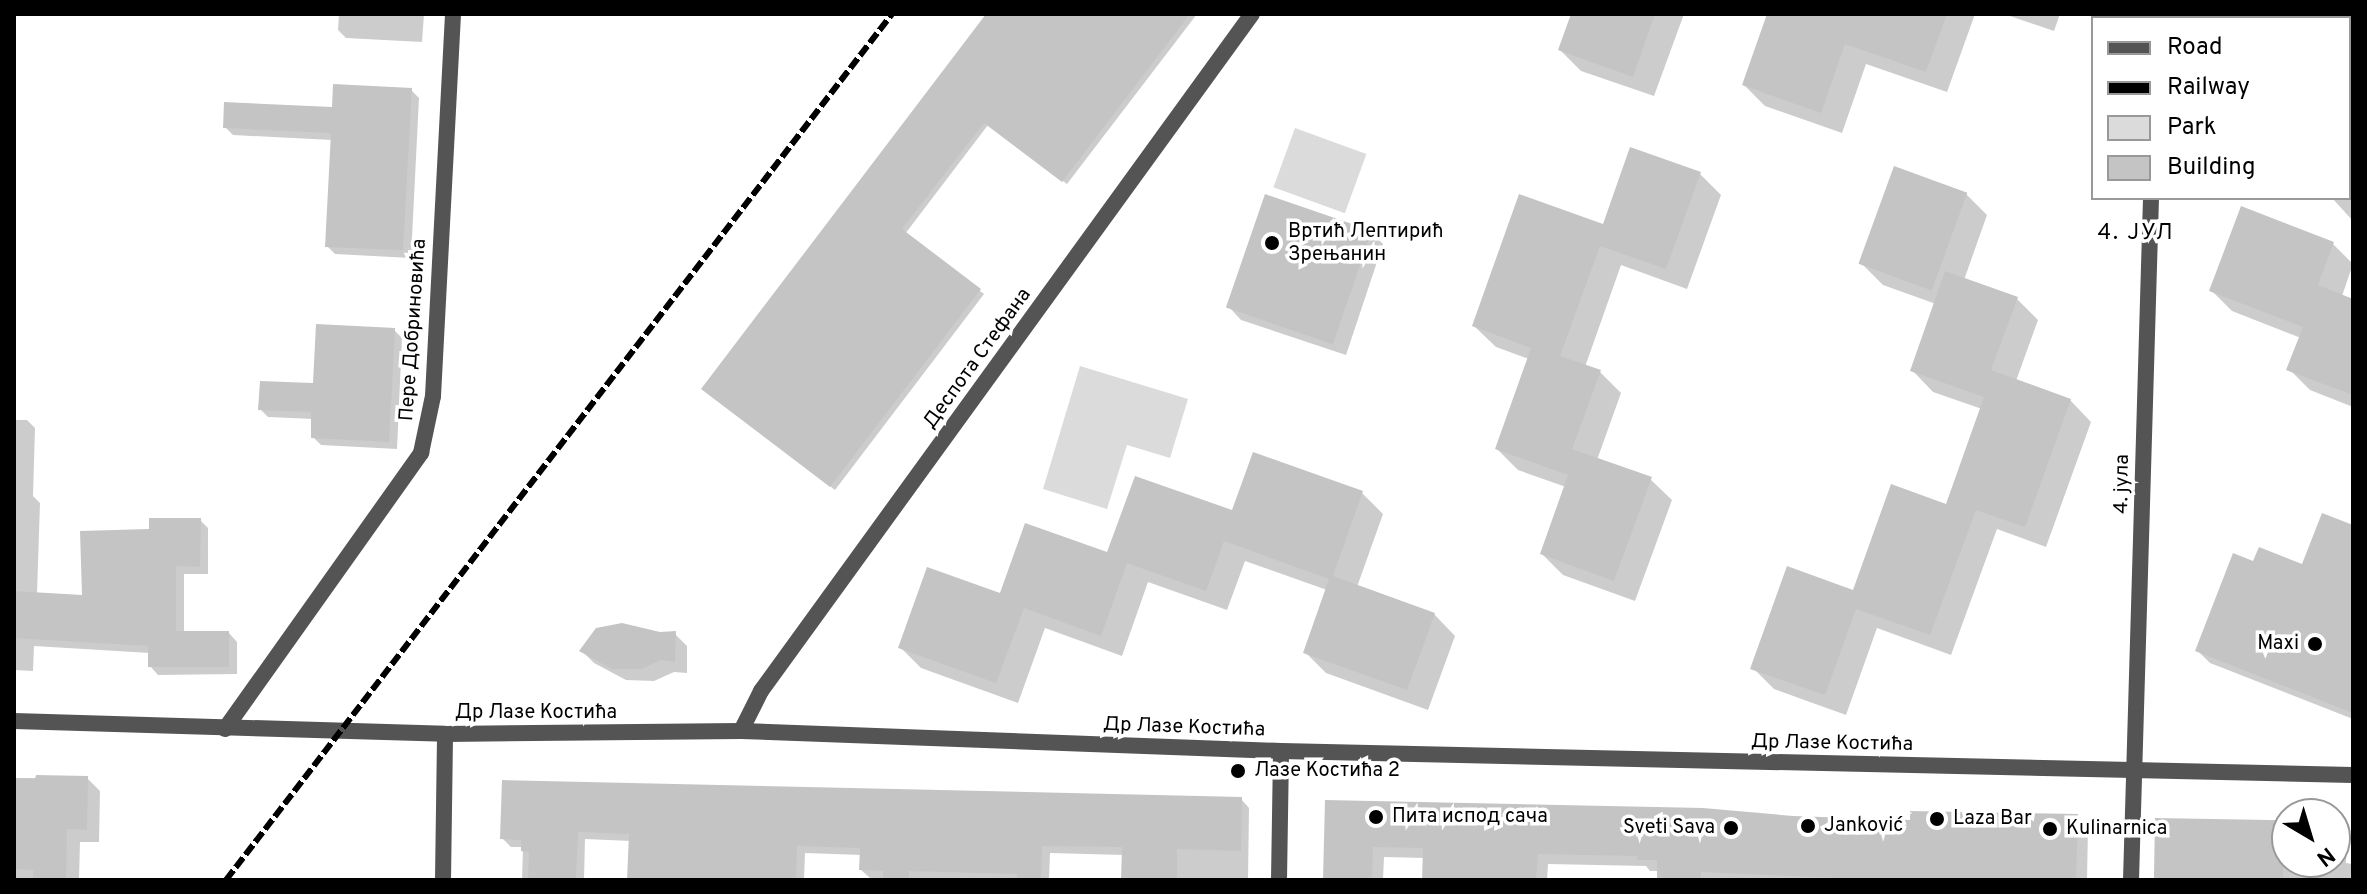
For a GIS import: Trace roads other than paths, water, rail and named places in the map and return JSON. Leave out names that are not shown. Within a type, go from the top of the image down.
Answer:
[{"type":"street","name":"Пере Добриновића","points":[[225,729],[421,453],[433,396],[453,14]]},
{"type":"street","name":"Деспота Стефана","points":[[741,731],[761,691],[1252,14]]},
{"type":"street","name":"4. јула","points":[[2131,880],[2151,200]]},
{"type":"street","name":"Др Лазе Костића","points":[[14,721],[445,734],[741,731],[1281,751],[2353,775]]},
{"type":"street","points":[[443,880],[445,734]]},
{"type":"street","points":[[1279,880],[1281,751]]},
{"type":"railway","points":[[226,880],[892,14]]},
{"type":"place","name":"Вртић Лептирић Зрењанин","points":[[1272,243]]},
{"type":"place","name":"Maxi","points":[[2315,644]]},
{"type":"place","name":"Лазе Костића 2","points":[[1238,771]]},
{"type":"place","name":"Пита испод сача","points":[[1376,817]]},
{"type":"place","name":"Laza Bar","points":[[1937,819]]},
{"type":"place","name":"Janković","points":[[1808,826]]},
{"type":"place","name":"Sveti Sava","points":[[1731,828]]},
{"type":"place","name":"Kulinarnica","points":[[2050,829]]},
{"type":"district","name":"4. ЈУЛ","points":[[2136,234]]}]
